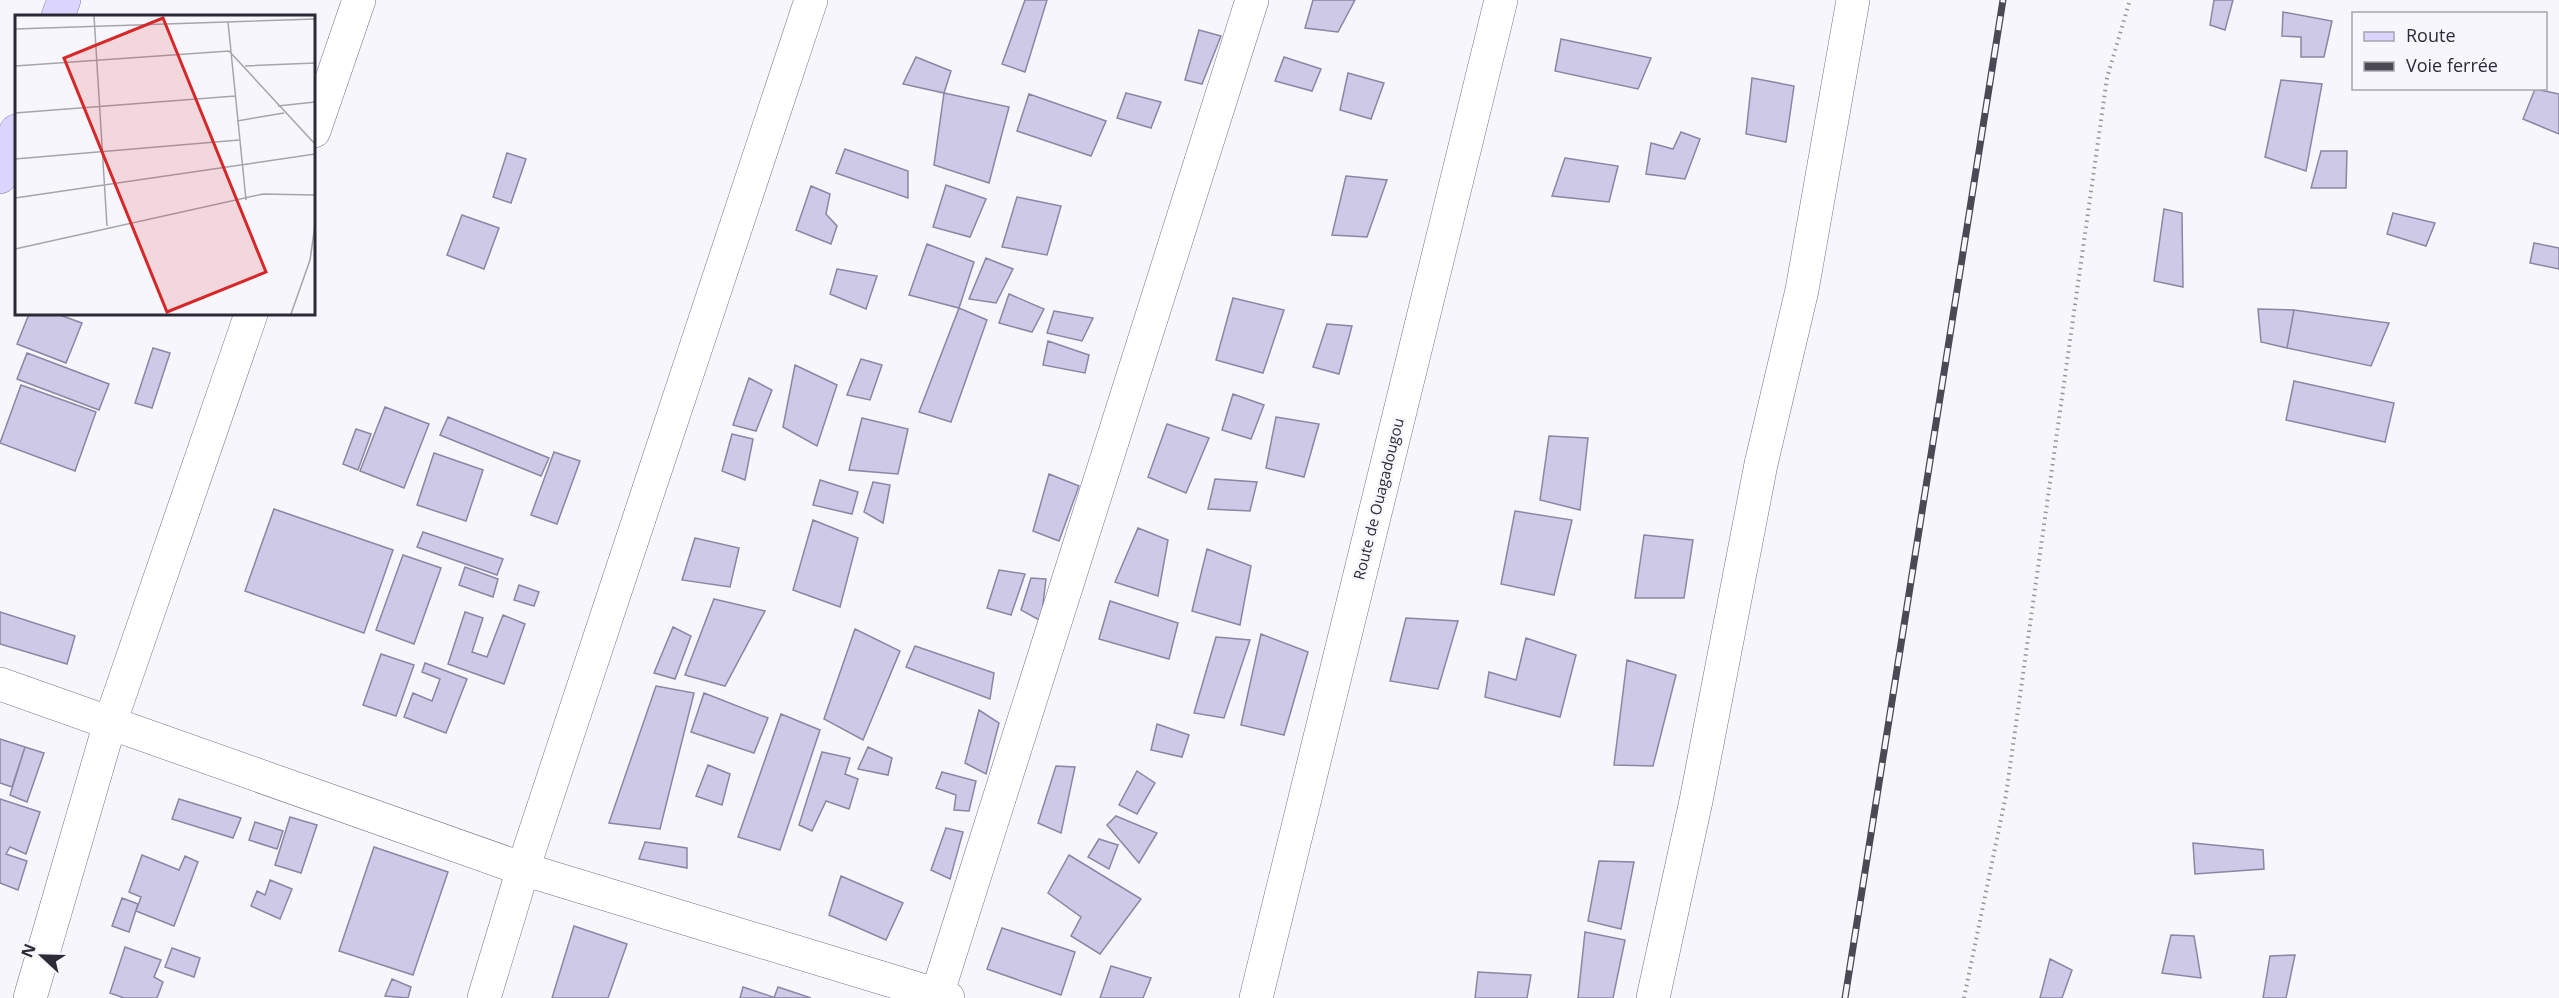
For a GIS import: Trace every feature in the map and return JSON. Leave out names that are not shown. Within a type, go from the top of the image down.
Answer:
[{"type":"main road","points":[[58,15],[64,0]]},
{"type":"main road","points":[[0,177],[15,134]]},
{"type":"street","points":[[315,128],[359,0]]},
{"type":"street","points":[[484,998],[523,869],[811,0]]},
{"type":"street","points":[[0,684],[523,869],[940,997],[1252,0]]},
{"type":"street","name":"Route de Ouagadougou","points":[[1256,998],[1501,0]]},
{"type":"street","points":[[1653,998],[1696,801],[1761,464],[1802,290],[1853,0]]},
{"type":"street","points":[[30,998],[110,723],[251,315]]},
{"type":"path","points":[[1964,998],[2006,795],[2107,78],[2130,0]]},
{"type":"building","points":[[1025,0],[1047,0],[1025,72],[1002,64]]},
{"type":"building","points":[[1313,0],[1355,0],[1338,32],[1305,28]]},
{"type":"building","points":[[2214,0],[2233,0],[2225,30],[2210,25]]},
{"type":"building","points":[[2283,12],[2332,21],[2324,57],[2301,57],[2301,37],[2282,36]]},
{"type":"building","points":[[1199,30],[1221,36],[1202,84],[1185,80]]},
{"type":"building","points":[[1561,39],[1651,58],[1638,89],[1555,71]]},
{"type":"building","points":[[916,57],[951,71],[944,93],[903,84]]},
{"type":"building","points":[[1284,57],[1321,69],[1312,91],[1275,81]]},
{"type":"building","points":[[1348,73],[1384,83],[1371,119],[1340,110]]},
{"type":"building","points":[[1752,78],[1794,86],[1786,142],[1746,134]]},
{"type":"building","points":[[2281,80],[2322,84],[2306,171],[2265,157]]},
{"type":"building","points":[[2535,90],[2559,94],[2559,134],[2523,119]]},
{"type":"building","points":[[944,93],[1009,107],[989,183],[934,165]]},
{"type":"building","points":[[1126,93],[1161,102],[1151,128],[1117,118]]},
{"type":"building","points":[[1029,94],[1106,121],[1091,156],[1017,131]]},
{"type":"building","points":[[1681,132],[1700,139],[1685,179],[1646,174],[1651,143],[1673,149]]},
{"type":"building","points":[[845,149],[908,171],[908,198],[836,173]]},
{"type":"building","points":[[2321,151],[2347,151],[2346,188],[2311,188]]},
{"type":"building","points":[[507,153],[526,159],[511,203],[493,197]]},
{"type":"building","points":[[1565,158],[1618,166],[1609,202],[1552,196]]},
{"type":"building","points":[[1346,176],[1387,180],[1367,237],[1332,235]]},
{"type":"building","points":[[946,185],[986,199],[970,237],[933,227]]},
{"type":"building","points":[[811,186],[830,194],[826,214],[837,226],[831,244],[796,230]]},
{"type":"building","points":[[1017,197],[1061,206],[1047,255],[1002,247]]},
{"type":"building","points":[[2164,209],[2182,213],[2183,287],[2154,281]]},
{"type":"building","points":[[2393,213],[2435,223],[2426,246],[2387,234]]},
{"type":"building","points":[[462,215],[499,228],[484,269],[447,255]]},
{"type":"building","points":[[2534,243],[2559,248],[2559,269],[2530,263]]},
{"type":"building","points":[[927,244],[974,262],[959,308],[909,295]]},
{"type":"building","points":[[986,258],[1013,269],[996,303],[969,299]]},
{"type":"building","points":[[837,269],[877,276],[866,309],[830,294]]},
{"type":"building","points":[[1009,294],[1044,309],[1032,332],[999,323]]},
{"type":"building","points":[[1233,298],[1284,310],[1263,373],[1216,360]]},
{"type":"building","points":[[959,308],[987,320],[951,422],[919,412]]},
{"type":"building","points":[[2258,309],[2294,310],[2287,348],[2261,342]]},
{"type":"building","points":[[2294,310],[2389,323],[2371,366],[2287,348]]},
{"type":"building","points":[[1054,311],[1093,318],[1082,341],[1047,333]]},
{"type":"building","points":[[29,315],[60,315],[82,323],[66,363],[17,344]]},
{"type":"building","points":[[1327,324],[1352,326],[1339,374],[1313,367]]},
{"type":"building","points":[[1048,341],[1089,355],[1085,373],[1043,365]]},
{"type":"building","points":[[153,348],[170,353],[152,408],[135,403]]},
{"type":"building","points":[[27,353],[109,384],[99,410],[17,379]]},
{"type":"building","points":[[861,359],[882,365],[870,400],[847,395]]},
{"type":"building","points":[[795,365],[837,385],[817,446],[783,427]]},
{"type":"building","points":[[749,378],[772,390],[756,431],[733,425]]},
{"type":"building","points":[[2294,381],[2394,403],[2385,442],[2286,420]]},
{"type":"building","points":[[21,385],[96,412],[75,471],[0,443]]},
{"type":"building","points":[[1233,394],[1264,405],[1251,439],[1222,430]]},
{"type":"building","points":[[385,407],[429,424],[404,488],[360,471]]},
{"type":"building","points":[[448,417],[549,458],[541,476],[440,435]]},
{"type":"building","points":[[1276,417],[1319,424],[1304,477],[1266,468]]},
{"type":"building","points":[[862,418],[908,429],[898,474],[849,470]]},
{"type":"building","points":[[1167,424],[1209,438],[1186,493],[1148,477]]},
{"type":"building","points":[[356,429],[371,434],[358,470],[343,464]]},
{"type":"building","points":[[732,434],[753,439],[745,480],[722,471]]},
{"type":"building","points":[[1549,436],[1588,438],[1580,510],[1540,500]]},
{"type":"building","points":[[554,452],[580,461],[557,524],[531,515]]},
{"type":"building","points":[[434,453],[483,470],[466,521],[417,505]]},
{"type":"building","points":[[1049,474],[1079,486],[1059,541],[1033,531]]},
{"type":"building","points":[[1215,479],[1257,482],[1250,511],[1208,509]]},
{"type":"building","points":[[820,480],[858,492],[852,514],[813,505]]},
{"type":"building","points":[[873,482],[890,485],[883,523],[864,512]]},
{"type":"building","points":[[274,509],[393,550],[364,633],[245,591]]},
{"type":"building","points":[[1515,511],[1572,520],[1554,595],[1501,584]]},
{"type":"building","points":[[813,520],[858,538],[840,607],[793,590]]},
{"type":"building","points":[[1138,528],[1168,540],[1158,596],[1115,582]]},
{"type":"building","points":[[423,532],[503,559],[497,575],[417,547]]},
{"type":"building","points":[[1644,535],[1693,540],[1684,598],[1635,598]]},
{"type":"building","points":[[695,538],[739,548],[730,587],[682,580]]},
{"type":"building","points":[[1207,549],[1251,566],[1240,625],[1192,611]]},
{"type":"building","points":[[403,555],[441,568],[414,644],[376,630]]},
{"type":"building","points":[[465,567],[498,579],[493,597],[459,585]]},
{"type":"building","points":[[999,570],[1025,574],[1011,615],[987,608]]},
{"type":"building","points":[[1031,578],[1046,579],[1041,621],[1021,610]]},
{"type":"building","points":[[519,585],[539,592],[534,606],[514,600]]},
{"type":"building","points":[[714,599],[765,611],[725,686],[685,675]]},
{"type":"building","points":[[1110,601],[1178,623],[1169,659],[1099,639]]},
{"type":"building","points":[[0,612],[75,636],[67,664],[0,644]]},
{"type":"building","points":[[465,612],[483,618],[472,652],[487,657],[503,615],[525,624],[504,684],[448,664]]},
{"type":"building","points":[[1406,618],[1458,621],[1438,689],[1390,681]]},
{"type":"building","points":[[673,627],[691,636],[675,679],[654,673]]},
{"type":"building","points":[[855,629],[900,651],[863,740],[824,719]]},
{"type":"building","points":[[1261,634],[1308,652],[1284,735],[1241,725]]},
{"type":"building","points":[[1216,637],[1250,640],[1224,718],[1194,713]]},
{"type":"building","points":[[1526,638],[1576,655],[1560,717],[1485,697],[1489,672],[1516,680]]},
{"type":"building","points":[[915,646],[994,673],[990,699],[906,667]]},
{"type":"building","points":[[381,654],[414,665],[396,716],[363,705]]},
{"type":"building","points":[[1627,660],[1676,675],[1653,766],[1614,765]]},
{"type":"building","points":[[425,663],[467,679],[446,733],[404,717],[413,693],[432,701],[440,679],[422,672]]},
{"type":"building","points":[[656,686],[694,693],[660,829],[609,823]]},
{"type":"building","points":[[704,693],[768,718],[754,753],[691,732]]},
{"type":"building","points":[[979,710],[999,723],[986,774],[965,763]]},
{"type":"building","points":[[781,714],[820,730],[780,850],[738,837]]},
{"type":"building","points":[[1157,724],[1189,735],[1182,757],[1151,750]]},
{"type":"building","points":[[0,739],[25,747],[12,787],[0,783]]},
{"type":"building","points":[[25,747],[44,753],[27,802],[10,795]]},
{"type":"building","points":[[868,747],[892,758],[888,775],[858,769]]},
{"type":"building","points":[[822,752],[850,758],[845,774],[858,779],[849,809],[826,801],[812,831],[799,825]]},
{"type":"building","points":[[708,765],[730,774],[722,805],[696,796]]},
{"type":"building","points":[[1056,766],[1075,767],[1061,833],[1038,823]]},
{"type":"building","points":[[1137,771],[1155,783],[1137,814],[1119,805]]},
{"type":"building","points":[[942,772],[976,781],[969,811],[954,810],[956,795],[936,788]]},
{"type":"building","points":[[0,799],[40,812],[26,854],[10,847],[6,854],[27,861],[18,890],[0,883]]},
{"type":"building","points":[[179,799],[241,818],[233,838],[172,819]]},
{"type":"building","points":[[1116,816],[1157,833],[1139,863],[1107,825]]},
{"type":"building","points":[[290,817],[317,825],[301,873],[275,865]]},
{"type":"building","points":[[255,822],[283,831],[277,849],[249,840]]},
{"type":"building","points":[[946,828],[963,832],[950,879],[931,870]]},
{"type":"building","points":[[1099,839],[1118,845],[1109,869],[1088,857]]},
{"type":"building","points":[[645,842],[687,848],[687,868],[639,859]]},
{"type":"building","points":[[2193,843],[2263,850],[2264,869],[2195,874]]},
{"type":"building","points":[[374,847],[448,872],[413,975],[339,951]]},
{"type":"building","points":[[142,855],[179,870],[185,856],[198,862],[174,926],[136,911],[141,897],[129,892]]},
{"type":"building","points":[[1069,855],[1141,899],[1100,954],[1071,936],[1081,917],[1048,893]]},
{"type":"building","points":[[1599,861],[1634,862],[1621,929],[1588,921]]},
{"type":"building","points":[[841,876],[903,903],[886,940],[829,915]]},
{"type":"building","points":[[270,880],[292,889],[280,919],[251,906],[257,891],[265,895]]},
{"type":"building","points":[[122,898],[138,904],[129,932],[112,926]]},
{"type":"building","points":[[574,926],[627,944],[608,998],[552,998]]},
{"type":"building","points":[[1002,928],[1075,952],[1061,995],[987,969]]},
{"type":"building","points":[[1585,932],[1625,940],[1613,998],[1578,998]]},
{"type":"building","points":[[2171,935],[2194,936],[2201,978],[2162,973]]},
{"type":"building","points":[[125,947],[161,960],[154,977],[163,982],[157,998],[124,998],[110,993]]},
{"type":"building","points":[[172,948],[200,958],[194,977],[165,967]]},
{"type":"building","points":[[2295,955],[2286,998],[2263,998],[2270,956]]},
{"type":"building","points":[[2050,959],[2072,970],[2062,998],[2040,998]]},
{"type":"building","points":[[1111,966],[1151,978],[1143,998],[1100,998]]},
{"type":"building","points":[[1478,972],[1531,975],[1527,998],[1475,998]]},
{"type":"building","points":[[392,979],[411,987],[408,998],[385,996]]},
{"type":"building","points":[[743,987],[773,997],[740,998]]},
{"type":"building","points":[[778,987],[811,998],[774,998]]},
{"type":"railway","points":[[1845,998],[2003,0]]}]
